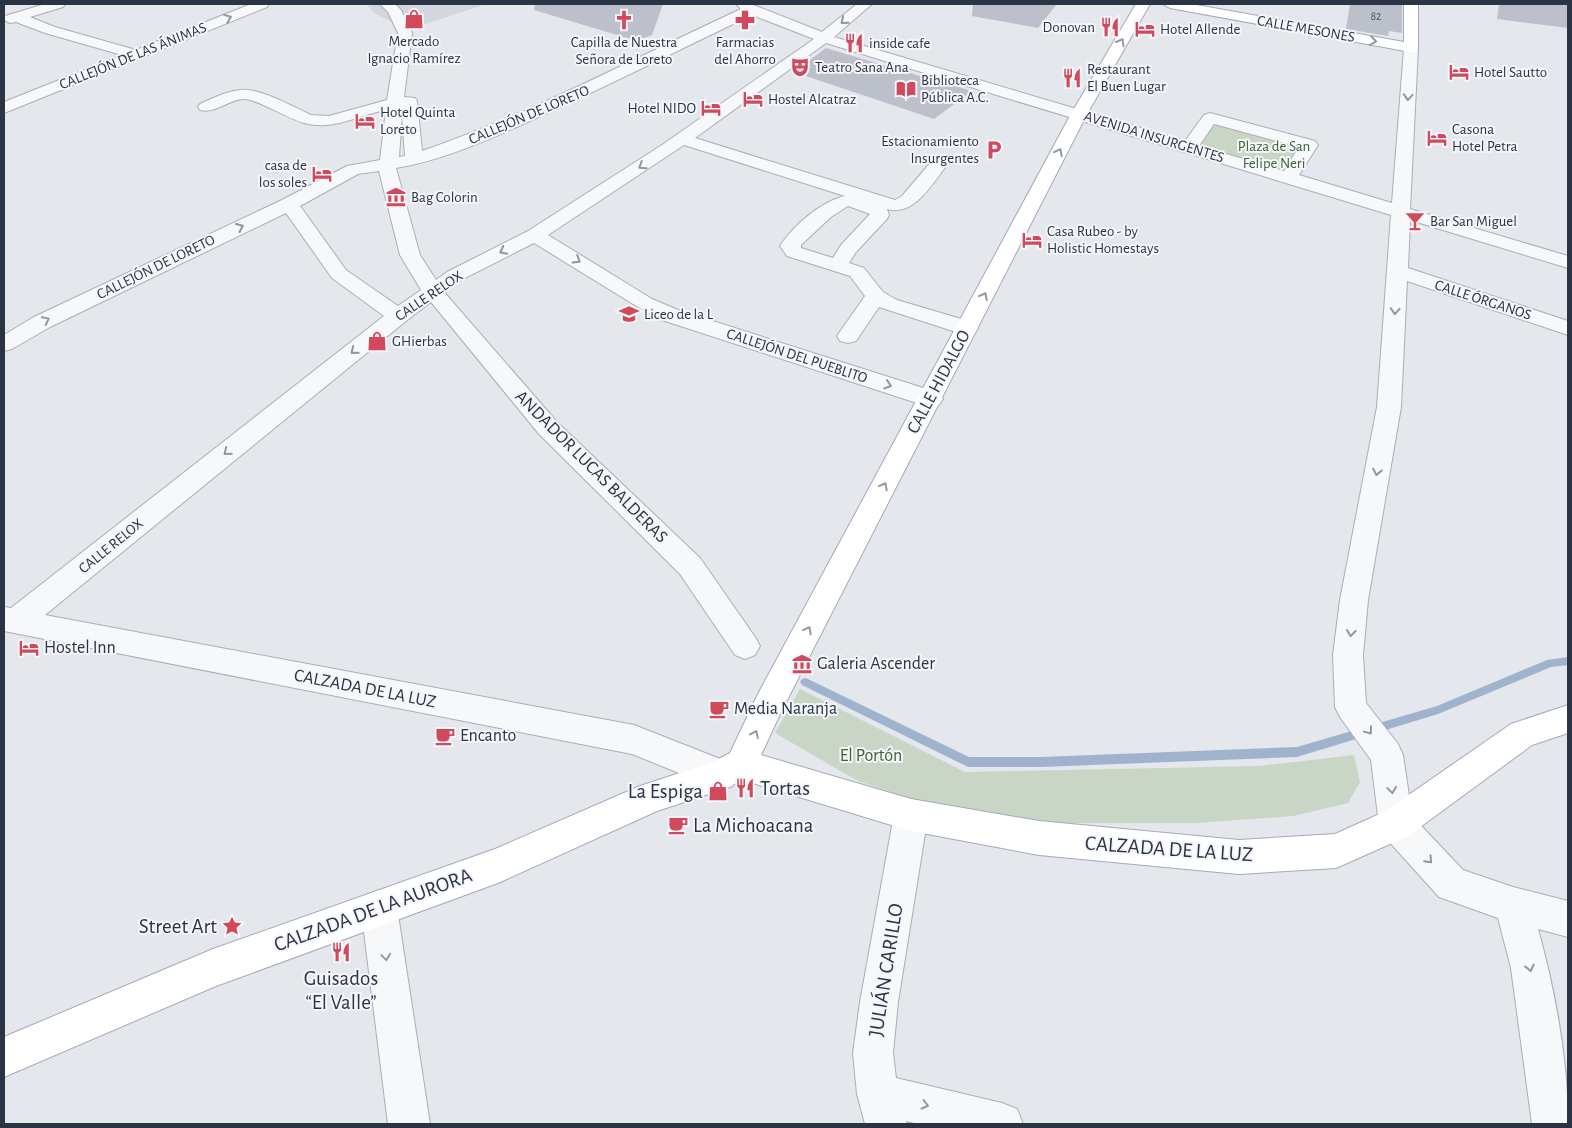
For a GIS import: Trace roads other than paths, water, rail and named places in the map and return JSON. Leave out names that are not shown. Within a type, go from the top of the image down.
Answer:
[{"type":"main road","name":"CALLE HIDALGO","points":[[731,770],[769,704],[931,399],[1079,114],[1143,4]]},
{"type":"main road","name":"CALLE MESONES","points":[[1170,4],[1411,48]]},
{"type":"main road","points":[[1411,4],[1411,48]]},
{"type":"main road","name":"CALZADA DE LA LUZ","points":[[731,770],[912,815],[1039,838],[1239,857],[1336,851],[1396,824],[1522,734],[1568,719]]},
{"type":"main road","name":"CALZADA DE LA AURORA","points":[[13,1047],[213,968],[498,864],[652,797],[731,770]]},
{"type":"street","points":[[11,18],[58,4]]},
{"type":"street","name":"CALLEJÓN DE LAS ÁNIMAS","points":[[4,108],[262,4]]},
{"type":"street","name":"ANDADOR LUCAS BALDERAS","points":[[387,4],[394,10],[405,34],[395,103],[390,156],[386,165],[410,255],[432,291],[548,428],[690,566],[745,646]]},
{"type":"street","name":"CALLE RELOX","points":[[10,620],[432,291],[454,276],[535,235],[682,139],[824,38],[865,4]]},
{"type":"street","name":"AVENIDA INSURGENTES","points":[[747,7],[824,38],[1568,262]]},
{"type":"street","name":"CALLEJÓN DE LORETO","points":[[4,344],[42,322],[289,204],[353,170],[414,160],[480,137],[537,112],[747,7]]},
{"type":"street","points":[[11,18],[138,54]]},
{"type":"street","points":[[1411,48],[1389,407],[1354,600],[1348,655],[1351,707],[1387,755],[1396,824],[1452,884],[1513,905],[1568,919]]},
{"type":"street","points":[[206,107],[243,94],[251,95],[307,119],[330,121],[395,103],[409,102],[414,160]]},
{"type":"street","points":[[1189,148],[1210,118],[1309,145],[1288,179]]},
{"type":"street","points":[[682,139],[897,206],[909,200],[937,166]]},
{"type":"street","points":[[289,204],[339,274],[398,316]]},
{"type":"street","name":"CALLEJÓN DEL PUEBLITO","points":[[535,235],[645,303],[670,315],[931,399]]},
{"type":"street","points":[[838,265],[857,272],[876,296],[890,304],[967,328]]},
{"type":"street","name":"CALLE ÓRGANOS","points":[[1398,272],[1568,328]]},
{"type":"street","points":[[848,336],[876,296]]},
{"type":"street","name":"CALZADA DE LA LUZ","points":[[10,620],[634,740],[731,770]]},
{"type":"street","name":"JULIÁN CARILLO","points":[[882,1109],[873,1053],[879,1002],[912,815]]},
{"type":"street","points":[[1513,905],[1530,968],[1553,1124]]},
{"type":"street","points":[[379,908],[409,1124]]},
{"type":"street","points":[[882,1109],[1002,1124]]},
{"type":"waterway","points":[[805,682],[968,762],[1041,762],[1297,752],[1438,710],[1550,663],[1568,661]]},
{"type":"place","name":"Mercado Ignacio Ramírez","points":[[414,19]]},
{"type":"place","name":"Capilla de Nuestra Señora de Loreto","points":[[624,20]]},
{"type":"place","name":"Farmacias del Ahorro","points":[[745,20]]},
{"type":"place","name":"Donovan","points":[[1110,27]]},
{"type":"place","name":"Hotel Allende","points":[[1145,29]]},
{"type":"place","name":"inside cafe","points":[[854,43]]},
{"type":"place","name":"Teatro Sana Ana","points":[[800,67]]},
{"type":"place","name":"Hotel Sautto","points":[[1459,72]]},
{"type":"place","name":"Restaurant El Buen Lugar","points":[[1072,78]]},
{"type":"place","name":"Biblioteca Pública A.C.","points":[[906,89]]},
{"type":"place","name":"Hostel Alcatraz","points":[[753,99]]},
{"type":"place","name":"Hotel NIDO","points":[[711,108]]},
{"type":"place","name":"Hotel Quinta Loreto","points":[[365,121]]},
{"type":"place","name":"Casona Hotel Petra","points":[[1437,138]]},
{"type":"place","name":"Estacionamiento Insurgentes","points":[[994,150]]},
{"type":"place","name":"casa de los soles","points":[[322,174]]},
{"type":"place","name":"Bag Colorin","points":[[396,197]]},
{"type":"place","name":"Bar San Miguel","points":[[1415,221]]},
{"type":"place","name":"Casa Rubeo - by Holistic Homestays","points":[[1032,240]]},
{"type":"place","name":"Liceo de la L","points":[[629,314]]},
{"type":"place","name":"GHierbas","points":[[377,341]]},
{"type":"place","name":"Hostel Inn","points":[[29,648]]},
{"type":"place","name":"Galeria Ascender","points":[[802,664]]},
{"type":"place","name":"Media Naranja","points":[[719,709]]},
{"type":"place","name":"Encanto","points":[[445,736]]},
{"type":"place","name":"Tortas","points":[[745,788]]},
{"type":"place","name":"La Espiga","points":[[718,791]]},
{"type":"place","name":"La Michoacana","points":[[678,825]]},
{"type":"place","name":"Street Art","points":[[232,926]]},
{"type":"place","name":"Guisados “El Valle”","points":[[341,952]]},
{"type":"park label","name":"Plaza de San Felipe Neri","points":[[1274,154]]},
{"type":"park label","name":"El Portón","points":[[871,756]]}]
